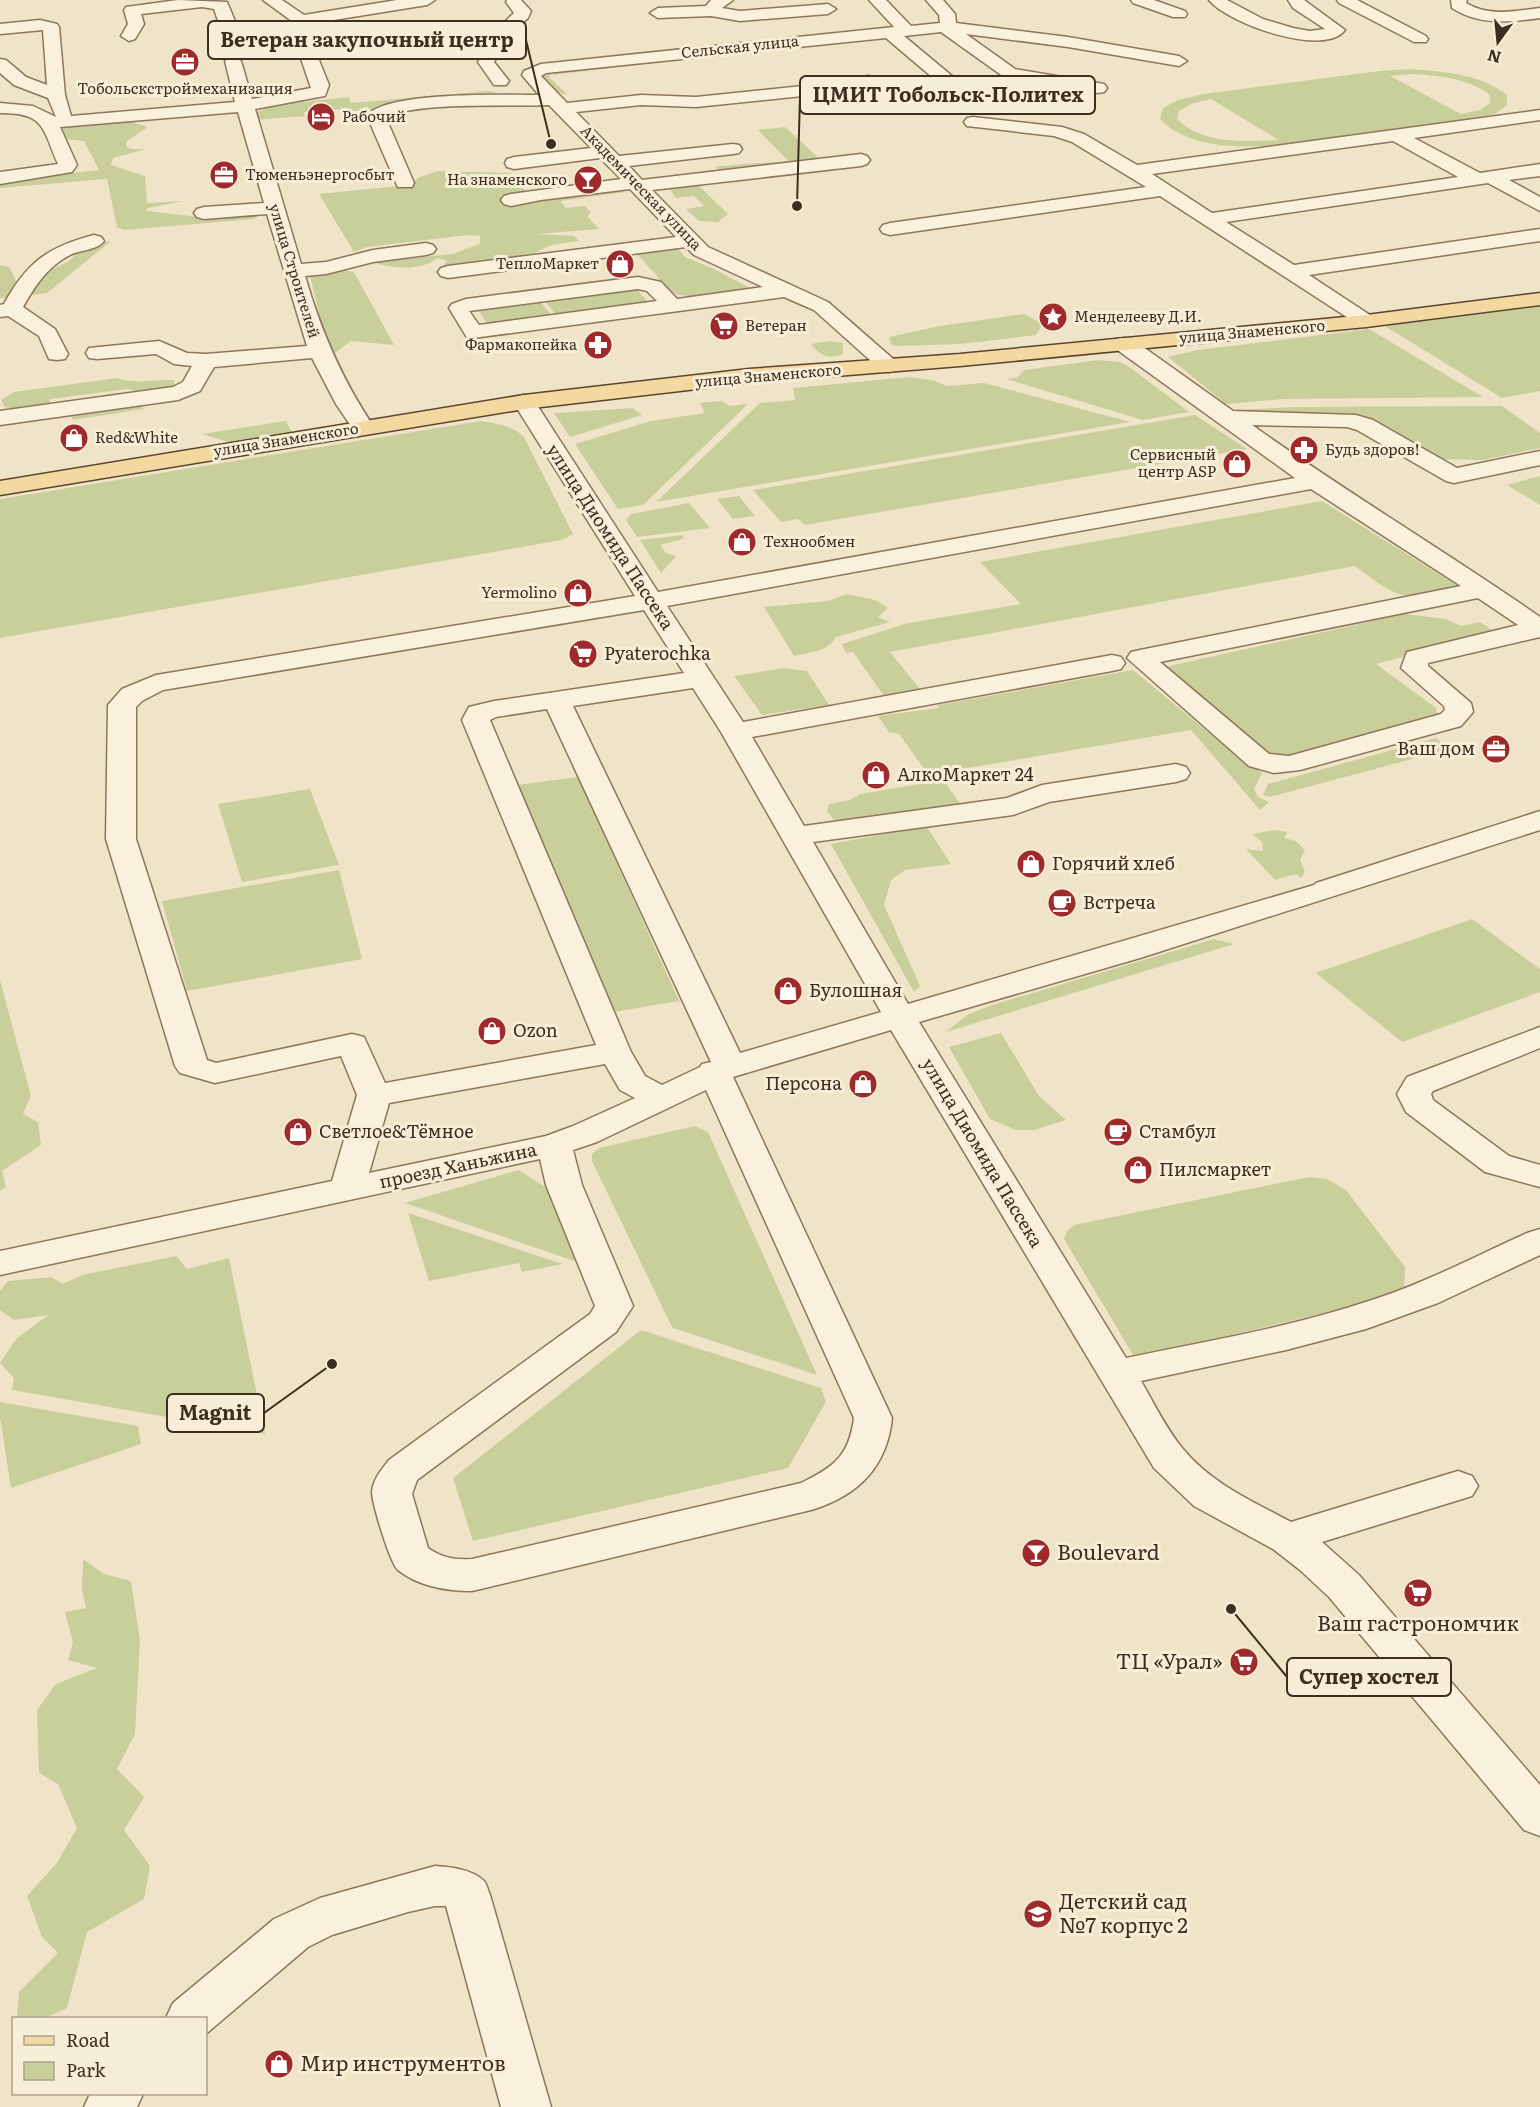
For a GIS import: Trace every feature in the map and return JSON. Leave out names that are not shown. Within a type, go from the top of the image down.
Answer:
[{"type":"main road","name":"улица Знаменского","points":[[0,488],[524,402],[725,379],[1366,321],[1540,299]]},
{"type":"street","points":[[129,36],[136,24],[132,10],[202,2],[221,5],[231,35],[237,38],[301,28],[427,0]]},
{"type":"street","points":[[644,0],[658,13],[666,33],[664,46],[666,54]]},
{"type":"street","points":[[711,11],[718,2],[725,0]]},
{"type":"street","points":[[877,0],[897,31],[958,90]]},
{"type":"street","points":[[934,0],[947,14],[949,22],[945,27],[1010,73],[1098,88]]},
{"type":"street","points":[[1139,0],[1179,14]]},
{"type":"street","points":[[1217,0],[1243,15],[1285,31],[1320,34],[1337,30],[1299,5],[1296,0]]},
{"type":"street","points":[[1345,0],[1420,39]]},
{"type":"street","points":[[1459,0],[1458,5],[1462,8],[1484,17],[1501,18],[1540,13]]},
{"type":"street","points":[[275,3],[301,2]]},
{"type":"street","points":[[500,81],[486,62],[506,29],[522,15],[523,10],[514,2]]},
{"type":"street","points":[[0,108],[34,111],[58,123],[244,106],[319,92],[320,85],[301,28],[275,3]]},
{"type":"street","points":[[658,13],[711,11],[740,16],[828,8]]},
{"type":"street","points":[[0,29],[40,25],[51,27],[58,123],[68,165],[66,168],[0,178]]},
{"type":"street","name":"Сельская улица","points":[[387,92],[500,81],[534,74],[549,67],[945,27],[1068,42],[1179,61]]},
{"type":"street","name":"улица Строителей","points":[[233,61],[244,106],[318,351],[345,405],[363,427]]},
{"type":"street","points":[[0,64],[20,81],[56,95]]},
{"type":"street","name":"Академическая улица","points":[[534,74],[690,241],[710,256],[790,290],[826,310],[889,365]]},
{"type":"street","points":[[405,183],[376,116],[379,112],[399,107],[453,101],[560,104],[641,100],[696,102],[813,90],[868,81]]},
{"type":"street","points":[[1134,171],[1540,115]]},
{"type":"street","points":[[973,122],[1067,134],[1134,171],[1366,321]]},
{"type":"street","points":[[1394,134],[1540,205]]},
{"type":"street","points":[[514,163],[733,149]]},
{"type":"street","points":[[511,200],[541,194],[861,160]]},
{"type":"street","points":[[1209,219],[1540,170]]},
{"type":"street","points":[[890,229],[1163,190]]},
{"type":"street","points":[[204,213],[275,208]]},
{"type":"street","points":[[1290,272],[1540,235]]},
{"type":"street","points":[[57,354],[48,333],[6,310],[27,280],[60,250],[94,241]]},
{"type":"street","points":[[448,272],[690,241]]},
{"type":"street","points":[[326,268],[362,258],[426,249]]},
{"type":"street","points":[[294,271],[326,268],[407,271]]},
{"type":"street","points":[[672,306],[654,286],[638,283],[466,305],[459,308],[459,311],[473,332],[672,306],[790,290]]},
{"type":"street","points":[[1124,344],[1314,481],[1483,589],[1539,629]]},
{"type":"street","points":[[97,352],[159,347],[182,359],[206,361],[318,351]]},
{"type":"street","points":[[0,418],[178,393],[192,386],[206,361]]},
{"type":"street","name":"улица Диомида Пассека","points":[[524,402],[735,732],[900,1018],[1152,1435],[1186,1477],[1208,1496],[1287,1538],[1315,1559],[1344,1586],[1540,1817]]},
{"type":"street","points":[[1225,418],[1348,420],[1365,425],[1454,476],[1540,458]]},
{"type":"street","points":[[347,1190],[374,1095],[352,1044],[214,1073],[192,1066],[121,839],[122,705],[132,695],[156,683],[651,601],[1314,481]]},
{"type":"street","points":[[1483,589],[1140,658],[1259,760],[1274,765],[1290,764],[1451,720],[1459,712],[1457,703],[1414,668],[1416,658],[1539,629]]},
{"type":"street","points":[[735,732],[1112,663]]},
{"type":"street","points":[[661,1098],[632,1083],[615,1052],[476,720],[479,713],[494,709],[701,679]]},
{"type":"street","points":[[554,1144],[564,1185],[614,1306],[603,1323],[403,1470],[394,1482],[392,1494],[410,1557],[431,1571],[451,1576],[472,1575],[811,1495],[833,1484],[854,1467],[870,1442],[873,1418],[722,1069],[556,699]]},
{"type":"street","points":[[795,836],[1013,806],[1042,794],[1176,772]]},
{"type":"street","name":"проезд Ханьжина","points":[[0,1263],[554,1144],[585,1134],[722,1069],[1129,951],[1540,820]]},
{"type":"street","points":[[1540,1037],[1419,1084],[1414,1094],[1418,1105],[1497,1164],[1540,1176]]},
{"type":"street","points":[[374,1095],[615,1052]]},
{"type":"street","points":[[1116,1373],[1311,1331],[1385,1309],[1453,1283],[1540,1241]]},
{"type":"street","points":[[1287,1538],[1458,1486]]},
{"type":"street","points":[[192,2017],[291,1933],[320,1918],[408,1892],[435,1886],[453,1887],[466,1895],[526,2107]]},
{"type":"green space","points":[[679,58],[681,60],[550,75],[549,77],[568,95],[555,90],[542,75],[546,71]]},
{"type":"green space","points":[[1410,69],[1473,78],[1507,95],[1507,105],[1495,114],[1471,120],[1285,145],[1228,146],[1201,141],[1178,133],[1160,119],[1163,108],[1178,100],[1203,94]],"holes":[[[1413,74],[1463,81],[1490,95],[1490,103],[1480,110],[1461,114],[1390,76]],[[1211,99],[1277,139],[1278,140],[1224,140],[1198,133],[1177,119],[1179,111],[1191,104]]]},
{"type":"green space","points":[[488,91],[498,93],[496,98],[349,112],[347,109],[304,112],[305,116],[255,120],[254,118],[257,112],[275,105],[349,97],[351,103]]},
{"type":"green space","points":[[124,120],[148,127],[127,141],[126,146],[130,149],[146,149],[113,158],[111,165],[145,176],[147,203],[183,201],[148,208],[146,211],[200,217],[256,214],[258,216],[254,219],[124,230],[117,227],[107,179],[0,188],[0,184],[19,182],[19,179],[99,170],[84,141],[63,139],[60,130],[68,126]]},
{"type":"green space","points":[[785,127],[822,161],[721,173],[716,167],[788,161],[758,130]]},
{"type":"green space","points":[[438,171],[510,173],[526,192],[500,195],[506,204],[573,197],[616,188],[625,192],[560,201],[566,208],[585,206],[591,213],[587,216],[599,229],[536,234],[574,236],[579,241],[547,247],[532,257],[442,267],[447,261],[437,258],[423,265],[406,268],[372,262],[452,254],[480,244],[480,236],[468,235],[367,247],[354,252],[319,194],[408,185],[420,177]]},
{"type":"green space","points":[[696,183],[728,214],[718,222],[699,221],[686,209],[704,206],[694,196],[676,198],[667,185]]},
{"type":"green space","points":[[111,241],[47,293],[26,296],[41,275],[69,261],[84,247]]},
{"type":"green space","points":[[677,247],[685,257],[750,288],[703,296],[669,292],[659,286],[659,278],[633,250]]},
{"type":"green space","points":[[0,265],[10,268],[16,281],[12,297],[0,298]]},
{"type":"green space","points":[[344,270],[354,272],[394,345],[351,341],[332,355],[323,326],[318,323],[319,313],[310,276],[312,273]]},
{"type":"green space","points":[[636,289],[649,303],[556,315],[545,301]]},
{"type":"green space","points":[[540,301],[552,316],[487,324],[478,309]]},
{"type":"green space","points":[[1540,305],[1540,391],[1502,398],[1383,325]]},
{"type":"green space","points":[[1024,314],[1043,324],[1036,335],[961,344],[896,346],[891,344],[889,337],[940,326]]},
{"type":"green space","points":[[1369,329],[1483,397],[1283,399],[1226,404],[1168,357],[1198,350]]},
{"type":"green space","points":[[830,341],[843,343],[843,354],[834,357],[826,356],[811,344]]},
{"type":"green space","points":[[1098,360],[1120,362],[1128,366],[1189,412],[1143,420],[1006,379],[1018,377],[1024,370]]},
{"type":"green space","points":[[910,377],[932,380],[947,386],[984,383],[1130,422],[656,502],[760,403],[795,400],[793,388]]},
{"type":"green space","points":[[117,378],[139,381],[174,380],[174,386],[136,391],[128,389],[50,399],[50,404],[17,409],[5,407],[1,400],[14,392]]},
{"type":"green space","points":[[722,401],[730,406],[748,404],[643,505],[618,509],[575,444],[651,421],[705,413],[700,403]]},
{"type":"green space","points":[[140,404],[143,409],[73,420],[70,414]]},
{"type":"green space","points":[[1502,406],[1540,433],[1540,448],[1483,460],[1439,459],[1366,419],[1323,413],[1255,414],[1237,410],[1296,407]]},
{"type":"green space","points":[[633,408],[642,415],[570,437],[554,413]]},
{"type":"green space","points":[[1195,415],[1247,449],[805,525],[798,519],[781,522],[753,490]]},
{"type":"green space","points":[[286,421],[293,434],[232,443],[202,434]]},
{"type":"green space","points":[[481,421],[510,427],[524,437],[573,534],[562,540],[0,638],[0,499]]},
{"type":"green space","points":[[1540,476],[1540,505],[1507,485]]},
{"type":"green space","points":[[739,496],[755,516],[733,519],[717,499]]},
{"type":"green space","points":[[1322,501],[1458,586],[1425,595],[1402,595],[1381,585],[1355,566],[890,652],[920,689],[884,696],[853,652],[846,653],[842,644],[908,623],[1021,604],[980,562]]},
{"type":"green space","points":[[689,503],[710,528],[637,537],[626,520],[631,514]]},
{"type":"green space","points":[[683,535],[683,539],[660,545],[666,553],[676,556],[661,573],[640,540]]},
{"type":"green space","points":[[847,594],[875,600],[888,608],[878,617],[890,622],[836,637],[823,649],[794,656],[764,607],[827,601]]},
{"type":"green space","points":[[1405,614],[1446,619],[1461,626],[1480,622],[1496,633],[1376,664],[1436,708],[1437,713],[1431,719],[1282,759],[1274,759],[1166,674],[1169,666]]},
{"type":"green space","points":[[784,668],[807,671],[829,705],[762,715],[734,676]]},
{"type":"green space","points":[[1133,670],[1232,752],[1262,773],[1254,789],[1258,797],[1269,802],[1260,810],[1191,730],[938,773],[962,806],[837,824],[827,811],[829,804],[850,800],[860,794],[926,783],[930,777],[899,734],[889,732],[878,716],[939,708],[938,705]]},
{"type":"green space","points":[[1436,738],[1450,749],[1270,797],[1263,795],[1268,784]]},
{"type":"green space","points":[[578,777],[679,1001],[613,1012],[516,785]]},
{"type":"green space","points":[[310,789],[339,865],[242,882],[218,804]]},
{"type":"green space","points":[[926,826],[951,864],[905,870],[891,880],[884,905],[920,986],[914,992],[831,844]]},
{"type":"green space","points":[[1275,830],[1287,832],[1284,838],[1296,841],[1305,850],[1300,860],[1305,872],[1301,878],[1296,874],[1275,880],[1246,849],[1263,851],[1262,842],[1252,834]]},
{"type":"green space","points":[[339,870],[362,959],[187,991],[162,901]]},
{"type":"green space","points":[[1472,919],[1540,969],[1540,992],[1402,1042],[1316,973]]},
{"type":"green space","points":[[1214,939],[1234,944],[946,1032],[967,1015],[989,1006]]},
{"type":"green space","points":[[0,980],[31,1096],[23,1114],[38,1122],[41,1145],[2,1171],[6,1187],[0,1191]]},
{"type":"green space","points":[[1001,1033],[1039,1096],[1066,1120],[1034,1130],[1016,1130],[990,1119],[949,1047]]},
{"type":"green space","points":[[695,1126],[708,1132],[817,1375],[673,1328],[670,1323],[592,1161],[592,1154],[599,1148]]},
{"type":"green space","points":[[519,1170],[548,1189],[582,1261],[577,1262],[405,1203]]},
{"type":"green space","points":[[1309,1177],[1327,1179],[1346,1190],[1405,1267],[1404,1286],[1395,1296],[1135,1358],[1064,1239],[1067,1231],[1074,1225]]},
{"type":"green space","points":[[408,1213],[563,1264],[522,1272],[519,1263],[429,1281]]},
{"type":"green space","points":[[176,1256],[187,1269],[229,1258],[265,1434],[12,1390],[14,1378],[0,1363],[16,1339],[48,1315],[14,1320],[0,1310],[0,1291],[8,1281],[51,1277],[63,1284],[82,1275]]},
{"type":"green space","points":[[641,1330],[821,1388],[826,1402],[788,1468],[473,1541],[453,1478]]},
{"type":"green space","points":[[0,1402],[138,1426],[141,1444],[11,1488],[0,1417]]},
{"type":"green space","points":[[83,1559],[104,1574],[131,1581],[140,1641],[135,1734],[117,1769],[144,1797],[124,1830],[150,1866],[144,1899],[87,1932],[67,2008],[47,2017],[17,2017],[19,1992],[58,1953],[42,1937],[27,1896],[56,1864],[77,1828],[58,1784],[39,1773],[37,1710],[56,1684],[97,1668],[68,1660],[73,1643],[65,1612],[86,1608],[82,1589]]},
{"type":"place","name":"Тобольскстроймеханизация","points":[[185,62]]},
{"type":"place","name":"Рабочий","points":[[321,117]]},
{"type":"place","name":"Ветеран закупочный центр","points":[[551,144]]},
{"type":"place","name":"Тюменьэнергосбыт","points":[[224,175]]},
{"type":"place","name":"На знаменского","points":[[588,180]]},
{"type":"place","name":"ЦМИТ Тобольск-Политех","points":[[797,206]]},
{"type":"place","name":"ТеплоМаркет","points":[[620,264]]},
{"type":"place","name":"Менделееву Д.И.","points":[[1053,317]]},
{"type":"place","name":"Ветеран","points":[[724,326]]},
{"type":"place","name":"Фармакопейка","points":[[598,345]]},
{"type":"place","name":"Red&White","points":[[74,438]]},
{"type":"place","name":"Будь здоров!","points":[[1304,450]]},
{"type":"place","name":"Сервисный центр ASP","points":[[1237,464]]},
{"type":"place","name":"Технообмен","points":[[742,542]]},
{"type":"place","name":"Yermolino","points":[[578,593]]},
{"type":"place","name":"Pyaterochka","points":[[583,654]]},
{"type":"place","name":"Ваш дом","points":[[1496,749]]},
{"type":"place","name":"АлкоМаркет 24","points":[[876,775]]},
{"type":"place","name":"Горячий хлеб","points":[[1031,864]]},
{"type":"place","name":"Встреча","points":[[1062,903]]},
{"type":"place","name":"Булошная","points":[[788,991]]},
{"type":"place","name":"Ozon","points":[[492,1031]]},
{"type":"place","name":"Персона","points":[[863,1084]]},
{"type":"place","name":"Светлое&Тёмное","points":[[298,1132]]},
{"type":"place","name":"Стамбул","points":[[1118,1132]]},
{"type":"place","name":"Пилсмаркет","points":[[1138,1170]]},
{"type":"place","name":"Magnit","points":[[332,1364]]},
{"type":"place","name":"Boulevard","points":[[1036,1553]]},
{"type":"place","name":"Ваш гастрономчик","points":[[1418,1593]]},
{"type":"place","name":"Супер хостел","points":[[1231,1609]]},
{"type":"place","name":"ТЦ «Урал»","points":[[1244,1662]]},
{"type":"place","name":"Детский сад №7 корпус 2","points":[[1038,1914]]},
{"type":"place","name":"Мир инструментов","points":[[279,2064]]}]
